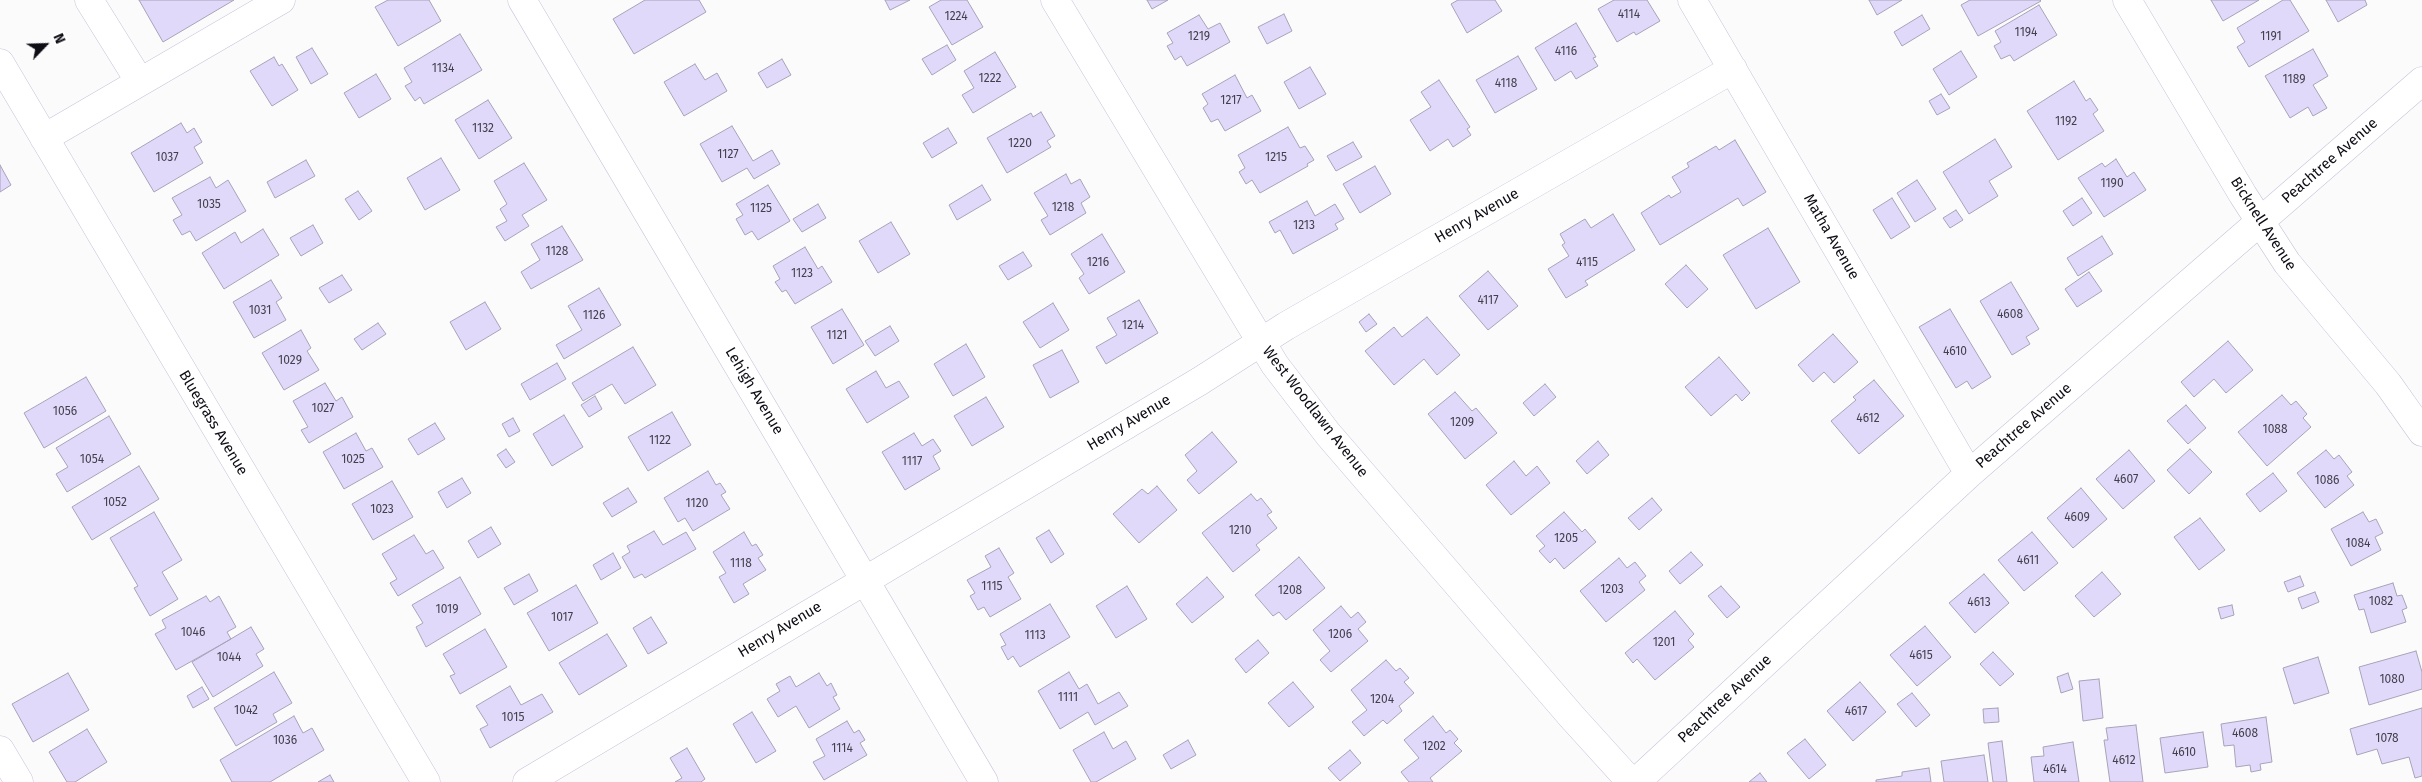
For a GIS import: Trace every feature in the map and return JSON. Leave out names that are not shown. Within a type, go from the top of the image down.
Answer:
[{"type":"street","points":[[89,0],[140,82]]},
{"type":"street","points":[[44,138],[281,0]]},
{"type":"street","name":"Lehigh Avenue","points":[[522,0],[984,782]]},
{"type":"street","name":"West Woodlawn Avenue","points":[[1055,0],[1275,365],[1328,434],[1572,717],[1631,782]]},
{"type":"street","name":"Matha Avenue","points":[[1692,0],[1969,474]]},
{"type":"street","name":"Bicknell Avenue","points":[[2127,0],[2287,264],[2388,384],[2420,426]]},
{"type":"street","name":"Bluegrass Avenue","points":[[0,63],[426,782]]},
{"type":"street","name":"Henry Avenue","points":[[527,782],[1200,381],[1286,326],[1733,68]]},
{"type":"street","name":"Peachtree Avenue","points":[[1636,782],[1969,474],[2422,81]]},
{"type":"street","points":[[0,750],[19,782]]},
{"type":"building","points":[[139,0],[234,0],[163,42]]},
{"type":"building","points":[[388,0],[429,0],[441,21],[398,46],[375,7]]},
{"type":"building","points":[[645,0],[699,0],[706,12],[634,54],[613,19]]},
{"type":"building","points":[[885,0],[910,0],[890,10]]},
{"type":"building","points":[[941,0],[967,0],[983,27],[952,45],[929,7]]},
{"type":"building","points":[[1147,0],[1168,0],[1152,9]]},
{"type":"building","points":[[1458,0],[1495,0],[1502,11],[1467,33],[1451,4]]},
{"type":"building","points":[[1614,0],[1647,0],[1660,21],[1636,35],[1634,32],[1617,42],[1598,9]]},
{"type":"building","points":[[1869,0],[1902,0],[1877,15]]},
{"type":"building","points":[[1970,0],[2041,1],[1978,36],[1961,5]]},
{"type":"building","points":[[2211,0],[2259,0],[2223,21]]},
{"type":"building","points":[[2283,0],[2290,0],[2309,31],[2249,67],[2237,47],[2245,42],[2237,28]]},
{"type":"building","points":[[2326,0],[2365,0],[2367,5],[2338,22]]},
{"type":"building","points":[[2039,5],[2057,35],[2014,61],[2010,55],[2001,59],[1994,46],[2001,42],[1995,31]]},
{"type":"building","points":[[1284,14],[1292,31],[1267,44],[1258,27]]},
{"type":"building","points":[[1199,15],[1208,29],[1220,23],[1230,42],[1187,66],[1181,56],[1175,60],[1167,46],[1173,43],[1167,33]]},
{"type":"building","points":[[1922,15],[1930,29],[1902,46],[1894,32]]},
{"type":"building","points":[[1576,23],[1596,57],[1593,58],[1598,66],[1576,79],[1571,71],[1555,81],[1535,48]]},
{"type":"building","points":[[460,34],[482,70],[424,104],[420,97],[415,101],[405,86],[412,82],[404,68]]},
{"type":"building","points":[[947,45],[956,60],[932,75],[922,59]]},
{"type":"building","points":[[312,48],[328,74],[311,84],[296,57]]},
{"type":"building","points":[[2313,49],[2328,76],[2313,85],[2327,108],[2313,116],[2308,107],[2290,118],[2265,76]]},
{"type":"building","points":[[1961,51],[1977,77],[1949,95],[1933,69]]},
{"type":"building","points":[[995,52],[1016,87],[973,113],[962,95],[974,88],[964,71]]},
{"type":"building","points":[[1518,56],[1537,89],[1495,113],[1476,80]]},
{"type":"building","points":[[274,57],[279,66],[282,64],[298,90],[272,106],[250,71]]},
{"type":"building","points":[[782,59],[791,75],[767,88],[758,73]]},
{"type":"building","points":[[695,64],[705,80],[717,73],[727,91],[684,116],[664,82]]},
{"type":"building","points":[[1310,67],[1326,94],[1299,109],[1284,82]]},
{"type":"building","points":[[376,74],[391,99],[359,118],[344,93]]},
{"type":"building","points":[[1235,75],[1247,98],[1252,95],[1261,111],[1225,131],[1218,119],[1211,122],[1203,108],[1208,104],[1202,94]]},
{"type":"building","points":[[1439,80],[1470,127],[1467,129],[1471,135],[1453,147],[1448,139],[1430,151],[1410,120],[1431,107],[1421,92]]},
{"type":"building","points":[[2074,81],[2086,101],[2090,98],[2098,110],[2093,114],[2104,131],[2058,160],[2027,111]]},
{"type":"building","points":[[1941,94],[1950,108],[1937,115],[1929,101]]},
{"type":"building","points":[[488,100],[512,138],[479,159],[455,120]]},
{"type":"building","points":[[1041,112],[1055,136],[1047,141],[1051,147],[1007,173],[987,138],[1031,113],[1033,117]]},
{"type":"building","points":[[181,123],[187,133],[194,128],[202,142],[194,147],[203,163],[154,192],[131,153]]},
{"type":"building","points":[[732,126],[753,161],[772,150],[780,164],[754,179],[747,168],[722,182],[700,144]]},
{"type":"building","points":[[1288,127],[1300,148],[1305,146],[1314,160],[1307,164],[1308,166],[1260,193],[1252,180],[1246,184],[1239,172],[1245,168],[1238,155]]},
{"type":"building","points":[[948,128],[957,143],[932,158],[923,143]]},
{"type":"building","points":[[1995,139],[2012,167],[1989,181],[1998,196],[1969,214],[1943,172]]},
{"type":"building","points":[[1735,140],[1766,192],[1743,206],[1738,198],[1660,245],[1641,213],[1669,195],[1671,198],[1681,192],[1672,177],[1689,167],[1687,163],[1716,146],[1719,150]]},
{"type":"building","points":[[1353,142],[1362,157],[1336,171],[1327,156]]},
{"type":"building","points":[[441,158],[460,190],[425,210],[407,178]]},
{"type":"building","points":[[2116,159],[2127,177],[2134,172],[2146,190],[2104,217],[2078,178],[2102,163],[2105,167]]},
{"type":"building","points":[[306,160],[315,176],[275,198],[267,182]]},
{"type":"building","points":[[524,163],[547,200],[522,215],[529,226],[505,241],[496,227],[507,221],[500,209],[507,204],[494,181]]},
{"type":"building","points":[[0,165],[11,185],[0,192]]},
{"type":"building","points":[[1375,166],[1391,194],[1360,213],[1343,184]]},
{"type":"building","points":[[1066,174],[1071,184],[1080,179],[1090,197],[1081,203],[1086,213],[1050,235],[1041,220],[1048,216],[1034,193]]},
{"type":"building","points":[[210,177],[216,188],[228,180],[246,211],[196,241],[190,231],[182,235],[173,220],[182,215],[172,198]]},
{"type":"building","points":[[1917,180],[1936,209],[1915,222],[1897,193]]},
{"type":"building","points":[[768,185],[790,221],[758,240],[752,231],[745,235],[736,219],[743,215],[736,204]]},
{"type":"building","points":[[982,185],[991,200],[957,220],[949,205]]},
{"type":"building","points":[[358,191],[372,211],[359,220],[345,199]]},
{"type":"building","points":[[1892,198],[1910,227],[1891,239],[1873,210]]},
{"type":"building","points":[[2082,198],[2092,213],[2073,226],[2063,211]]},
{"type":"building","points":[[1307,201],[1315,216],[1335,204],[1344,219],[1335,224],[1338,229],[1293,254],[1280,230],[1275,233],[1269,222]]},
{"type":"building","points":[[818,204],[826,218],[802,232],[793,219]]},
{"type":"building","points":[[1956,210],[1963,220],[1950,228],[1943,218]]},
{"type":"building","points":[[1613,214],[1635,250],[1585,281],[1588,285],[1566,298],[1548,269],[1569,256],[1562,245],[1565,243],[1560,234],[1585,219],[1591,228]]},
{"type":"building","points":[[891,222],[910,254],[878,273],[859,241]]},
{"type":"building","points":[[313,225],[323,243],[301,256],[290,238]]},
{"type":"building","points":[[562,226],[583,260],[531,289],[521,272],[540,260],[531,244]]},
{"type":"building","points":[[1768,228],[1800,282],[1756,309],[1723,255]]},
{"type":"building","points":[[263,229],[279,255],[224,289],[202,253],[235,232],[241,243]]},
{"type":"building","points":[[1102,234],[1125,272],[1089,294],[1079,278],[1084,274],[1071,254]]},
{"type":"building","points":[[2102,236],[2113,254],[2078,276],[2067,258]]},
{"type":"building","points":[[805,247],[818,269],[822,266],[832,282],[795,304],[786,290],[782,292],[775,282],[780,279],[773,266]]},
{"type":"building","points":[[1023,252],[1032,266],[1008,280],[999,266]]},
{"type":"building","points":[[1686,265],[1708,289],[1687,308],[1665,284]]},
{"type":"building","points":[[1488,271],[1518,306],[1488,330],[1459,296]]},
{"type":"building","points":[[2089,272],[2102,291],[2077,307],[2065,289]]},
{"type":"building","points":[[342,275],[352,290],[329,303],[319,288]]},
{"type":"building","points":[[271,280],[282,298],[276,302],[286,320],[254,338],[233,302]]},
{"type":"building","points":[[2011,282],[2039,329],[2026,337],[2030,344],[2012,355],[1980,301]]},
{"type":"building","points":[[599,288],[621,325],[564,359],[556,345],[582,330],[568,306]]},
{"type":"building","points":[[1139,300],[1158,333],[1106,364],[1096,347],[1117,335],[1107,318]]},
{"type":"building","points":[[485,302],[501,329],[466,350],[450,322]]},
{"type":"building","points":[[1053,303],[1069,330],[1040,348],[1023,322]]},
{"type":"building","points":[[842,309],[864,345],[833,364],[811,327]]},
{"type":"building","points":[[1950,309],[1991,377],[1972,389],[1967,381],[1956,388],[1919,327]]},
{"type":"building","points":[[1369,314],[1377,324],[1366,332],[1359,322]]},
{"type":"building","points":[[1427,317],[1460,355],[1437,375],[1424,359],[1394,385],[1365,351],[1394,327],[1402,337]]},
{"type":"building","points":[[378,323],[386,334],[362,350],[354,339]]},
{"type":"building","points":[[890,326],[899,341],[875,356],[865,341]]},
{"type":"building","points":[[301,330],[311,348],[307,351],[319,370],[284,390],[262,353]]},
{"type":"building","points":[[1833,334],[1858,362],[1834,383],[1824,372],[1813,382],[1798,365]]},
{"type":"building","points":[[2228,341],[2253,370],[2226,393],[2214,379],[2194,397],[2181,382]]},
{"type":"building","points":[[966,344],[985,377],[953,396],[934,364]]},
{"type":"building","points":[[633,347],[656,385],[625,404],[612,384],[583,401],[572,383]]},
{"type":"building","points":[[1062,350],[1079,382],[1050,398],[1033,365]]},
{"type":"building","points":[[1719,357],[1750,393],[1742,401],[1736,394],[1711,416],[1685,387]]},
{"type":"building","points":[[557,363],[566,379],[530,400],[521,384]]},
{"type":"building","points":[[876,371],[886,388],[899,381],[909,397],[867,423],[846,389]]},
{"type":"building","points":[[86,377],[106,411],[44,448],[24,413]]},
{"type":"building","points":[[1874,380],[1904,416],[1859,454],[1831,421],[1856,400],[1853,397]]},
{"type":"building","points":[[325,383],[336,401],[342,397],[353,417],[309,443],[301,430],[308,427],[293,401]]},
{"type":"building","points":[[1545,384],[1556,397],[1534,416],[1523,403]]},
{"type":"building","points":[[1455,392],[1472,411],[1476,408],[1497,433],[1465,459],[1428,414]]},
{"type":"building","points":[[2282,395],[2291,405],[2296,401],[2307,414],[2303,418],[2311,427],[2267,466],[2238,432]]},
{"type":"building","points":[[595,396],[602,409],[589,417],[581,405]]},
{"type":"building","points":[[986,397],[1004,427],[972,446],[954,416]]},
{"type":"building","points":[[2186,405],[2206,428],[2188,444],[2167,421]]},
{"type":"building","points":[[672,412],[691,445],[648,471],[628,437]]},
{"type":"building","points":[[564,415],[583,447],[552,466],[533,434]]},
{"type":"building","points":[[109,416],[131,454],[67,492],[56,474],[68,467],[56,448]]},
{"type":"building","points":[[513,418],[520,431],[509,437],[502,424]]},
{"type":"building","points":[[435,423],[445,439],[418,455],[408,439]]},
{"type":"building","points":[[1212,432],[1237,462],[1199,494],[1187,480],[1197,471],[1185,455]]},
{"type":"building","points":[[356,433],[366,451],[372,448],[383,467],[344,489],[323,452]]},
{"type":"building","points":[[914,433],[922,446],[933,439],[941,451],[933,456],[940,469],[905,490],[882,452]]},
{"type":"building","points":[[1598,441],[1609,455],[1587,474],[1576,461]]},
{"type":"building","points":[[506,449],[515,462],[506,468],[497,455]]},
{"type":"building","points":[[2190,449],[2212,472],[2189,494],[2167,470]]},
{"type":"building","points":[[2129,450],[2155,481],[2123,509],[2096,479]]},
{"type":"building","points":[[2326,450],[2334,459],[2339,455],[2352,472],[2347,476],[2354,485],[2325,508],[2297,473]]},
{"type":"building","points":[[1514,461],[1526,476],[1537,466],[1550,483],[1511,515],[1486,485]]},
{"type":"building","points":[[139,466],[159,499],[92,540],[72,507]]},
{"type":"building","points":[[708,471],[716,485],[720,483],[726,492],[721,495],[730,509],[693,531],[685,518],[678,522],[664,498]]},
{"type":"building","points":[[2273,473],[2287,491],[2260,512],[2246,494]]},
{"type":"building","points":[[462,478],[471,493],[447,508],[438,492]]},
{"type":"building","points":[[392,481],[413,517],[373,540],[352,504]]},
{"type":"building","points":[[1157,486],[1177,510],[1139,543],[1113,514],[1142,489],[1148,494]]},
{"type":"building","points":[[628,488],[637,502],[612,517],[603,503]]},
{"type":"building","points":[[2081,488],[2107,519],[2073,548],[2047,518]]},
{"type":"building","points":[[1251,494],[1257,501],[1261,498],[1272,512],[1267,515],[1277,528],[1256,545],[1260,550],[1233,572],[1202,533]]},
{"type":"building","points":[[1652,498],[1662,510],[1639,530],[1628,518]]},
{"type":"building","points":[[154,512],[182,560],[162,572],[178,599],[150,616],[134,588],[138,586],[110,538]]},
{"type":"building","points":[[1564,512],[1582,532],[1585,529],[1596,542],[1564,569],[1555,558],[1550,563],[1539,551],[1545,546],[1536,536]]},
{"type":"building","points":[[2363,512],[2369,522],[2376,519],[2383,533],[2375,537],[2381,550],[2351,566],[2331,529]]},
{"type":"building","points":[[2200,518],[2225,550],[2199,570],[2174,537]]},
{"type":"building","points":[[491,527],[501,544],[478,558],[468,541]]},
{"type":"building","points":[[1049,530],[1064,554],[1051,563],[1036,538]]},
{"type":"building","points":[[654,531],[663,545],[686,532],[696,549],[645,578],[642,574],[634,578],[622,557],[630,552],[627,546]]},
{"type":"building","points":[[744,532],[752,546],[756,544],[763,555],[758,558],[766,570],[743,584],[749,594],[734,603],[719,577],[726,573],[713,552]]},
{"type":"building","points":[[2032,532],[2058,563],[2024,591],[1998,560]]},
{"type":"building","points":[[414,535],[426,554],[433,550],[444,568],[398,596],[390,583],[397,579],[382,554]]},
{"type":"building","points":[[999,548],[1014,573],[1008,577],[1021,599],[990,617],[984,607],[978,610],[970,596],[975,593],[967,580],[991,567],[985,556]]},
{"type":"building","points":[[1691,552],[1703,565],[1680,584],[1669,571]]},
{"type":"building","points":[[613,553],[621,568],[601,580],[593,565]]},
{"type":"building","points":[[1299,557],[1325,588],[1286,620],[1279,612],[1273,616],[1255,595]]},
{"type":"building","points":[[1619,558],[1627,568],[1635,562],[1646,576],[1639,582],[1645,590],[1606,622],[1580,591]]},
{"type":"building","points":[[2102,572],[2121,594],[2094,617],[2075,596]]},
{"type":"building","points":[[529,574],[538,591],[514,605],[504,588]]},
{"type":"building","points":[[1984,574],[2009,603],[1975,633],[1949,603]]},
{"type":"building","points":[[2300,576],[2304,586],[2288,592],[2284,582]]},
{"type":"building","points":[[460,577],[481,614],[426,647],[416,627],[423,623],[412,605]]},
{"type":"building","points":[[1207,577],[1224,597],[1192,623],[1176,604]]},
{"type":"building","points":[[2393,583],[2397,596],[2402,595],[2407,608],[2402,610],[2406,622],[2371,633],[2364,609],[2359,610],[2354,595]]},
{"type":"building","points":[[576,585],[598,623],[549,651],[527,613]]},
{"type":"building","points":[[1127,586],[1147,619],[1116,638],[1096,606]]},
{"type":"building","points":[[1721,586],[1740,607],[1727,618],[1708,596]]},
{"type":"building","points":[[2315,592],[2319,602],[2302,609],[2298,598]]},
{"type":"building","points":[[206,596],[210,602],[219,596],[236,627],[227,632],[231,639],[176,670],[155,634],[166,628],[162,620]]},
{"type":"building","points":[[1050,604],[1070,637],[1020,667],[1013,656],[1008,660],[1001,647],[1006,645],[1000,634]]},
{"type":"building","points":[[2232,605],[2234,615],[2221,619],[2218,608]]},
{"type":"building","points":[[1341,606],[1351,618],[1358,612],[1366,622],[1358,629],[1368,641],[1331,672],[1320,660],[1330,651],[1313,630]]},
{"type":"building","points":[[1675,611],[1694,634],[1688,640],[1694,647],[1655,680],[1637,659],[1633,663],[1625,653]]},
{"type":"building","points":[[651,617],[667,643],[648,654],[633,628]]},
{"type":"building","points":[[1925,626],[1951,657],[1917,686],[1890,655]]},
{"type":"building","points":[[251,627],[264,649],[256,654],[263,666],[213,697],[192,662]]},
{"type":"building","points":[[485,629],[507,667],[460,694],[450,676],[455,674],[443,654]]},
{"type":"building","points":[[607,634],[627,666],[579,695],[559,663]]},
{"type":"building","points":[[1258,640],[1269,653],[1246,673],[1235,659]]},
{"type":"building","points":[[2416,651],[2422,672],[2422,689],[2369,705],[2359,667]]},
{"type":"building","points":[[1993,652],[2014,674],[2000,686],[1980,664]]},
{"type":"building","points":[[2318,657],[2329,693],[2294,704],[2283,668]]},
{"type":"building","points":[[1386,660],[1396,671],[1400,668],[1409,678],[1404,682],[1414,693],[1399,706],[1402,711],[1387,724],[1383,720],[1364,736],[1352,722],[1367,710],[1351,690]]},
{"type":"building","points":[[274,672],[292,703],[273,714],[277,722],[236,746],[214,708]]},
{"type":"building","points":[[1069,672],[1079,689],[1087,684],[1098,704],[1119,692],[1128,706],[1095,725],[1088,712],[1060,729],[1038,691]]},
{"type":"building","points":[[68,673],[89,710],[33,742],[12,704]]},
{"type":"building","points":[[819,673],[827,686],[831,683],[837,695],[833,697],[840,709],[809,728],[796,706],[778,717],[767,699],[780,691],[776,684],[790,676],[796,687]]},
{"type":"building","points":[[2068,673],[2073,689],[2061,693],[2057,677]]},
{"type":"building","points":[[2099,679],[2103,718],[2083,721],[2079,681]]},
{"type":"building","points":[[1293,682],[1314,707],[1289,727],[1268,703]]},
{"type":"building","points":[[1860,682],[1886,712],[1853,741],[1827,711]]},
{"type":"building","points":[[510,686],[521,705],[542,694],[553,712],[490,748],[480,729],[488,725],[476,706]]},
{"type":"building","points":[[202,687],[209,699],[193,708],[187,696]]},
{"type":"building","points":[[1912,693],[1930,715],[1916,727],[1897,704]]},
{"type":"building","points":[[1998,708],[1999,722],[1984,723],[1983,709]]},
{"type":"building","points":[[2422,708],[2422,776],[2415,778],[2409,757],[2382,764],[2377,749],[2357,755],[2350,729]]},
{"type":"building","points":[[752,712],[776,751],[756,763],[733,724]]},
{"type":"building","points":[[294,716],[303,733],[312,728],[324,750],[270,782],[232,782],[220,760]]},
{"type":"building","points":[[1433,716],[1446,733],[1450,730],[1458,739],[1454,743],[1462,751],[1430,778],[1433,782],[1409,782],[1401,772],[1419,758],[1404,740]]},
{"type":"building","points":[[2266,717],[2272,762],[2260,764],[2261,770],[2251,772],[2250,765],[2236,767],[2234,745],[2224,746],[2221,724]]},
{"type":"building","points":[[847,721],[854,733],[859,730],[865,740],[860,743],[867,755],[824,780],[813,762],[825,756],[816,739]]},
{"type":"building","points":[[2136,725],[2143,782],[2110,782],[2104,740],[2108,740],[2106,728]]},
{"type":"building","points":[[87,729],[107,762],[75,782],[67,782],[49,752]]},
{"type":"building","points":[[1104,732],[1113,749],[1126,741],[1136,759],[1096,782],[1091,782],[1073,750]]},
{"type":"building","points":[[2203,732],[2208,767],[2165,773],[2160,738]]},
{"type":"building","points":[[1805,739],[1826,765],[1809,779],[1787,753]]},
{"type":"building","points":[[1188,740],[1196,755],[1171,769],[1163,755]]},
{"type":"building","points":[[2002,741],[2007,782],[1993,782],[1988,743]]},
{"type":"building","points":[[2073,742],[2079,782],[2034,782],[2031,757],[2044,756],[2043,747]]},
{"type":"building","points":[[687,748],[705,779],[701,782],[675,782],[682,778],[670,758]]},
{"type":"building","points":[[1350,750],[1361,763],[1340,781],[1328,768]]},
{"type":"building","points":[[1984,755],[1988,782],[1944,782],[1941,761]]},
{"type":"building","points":[[1929,768],[1931,782],[1876,782],[1876,780],[1902,776],[1902,772]]},
{"type":"building","points":[[1760,773],[1767,782],[1749,782]]},
{"type":"building","points":[[330,775],[334,782],[318,782]]}]
